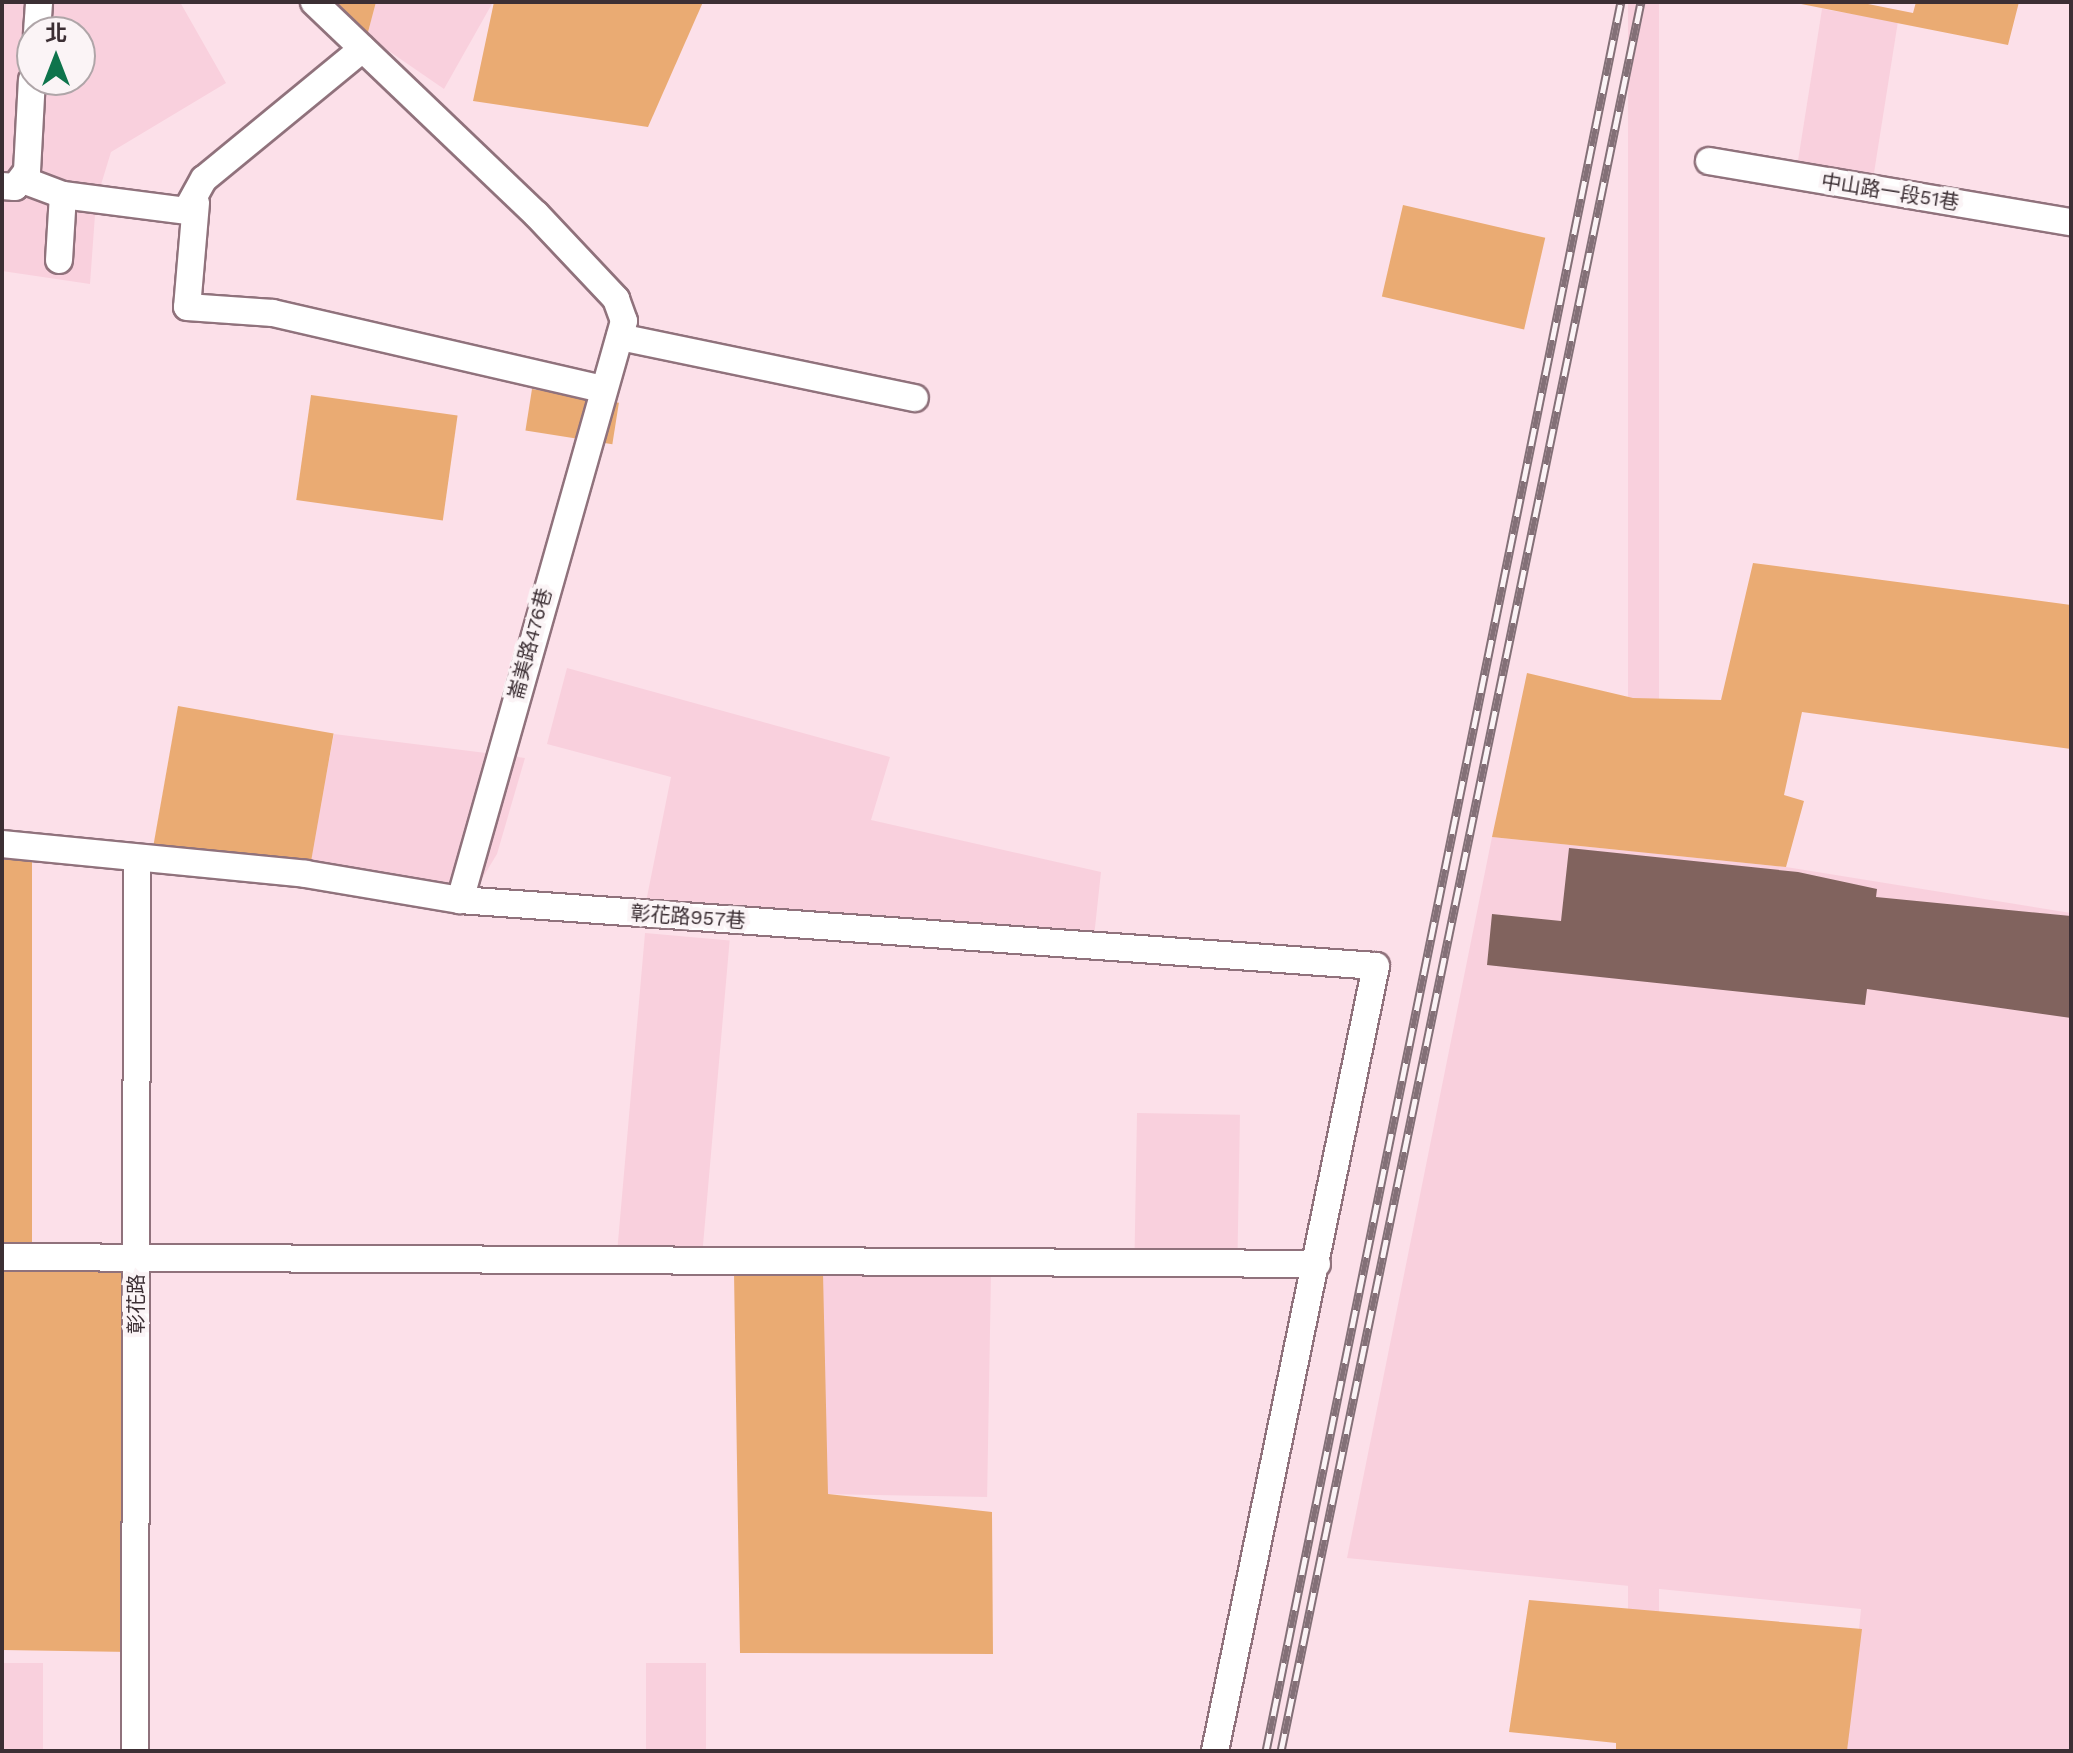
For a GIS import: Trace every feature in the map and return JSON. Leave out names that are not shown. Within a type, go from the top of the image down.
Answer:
[{"type":"street","points":[[314,2],[616,299],[620,337],[915,398]]},
{"type":"street","points":[[362,49],[204,179],[196,203],[187,307],[273,313],[599,388]]},
{"type":"street","points":[[29,96],[13,183],[63,195],[186,211],[196,203]]},
{"type":"street","name":"中山路一段51巷","points":[[1709,161],[2071,222]]},
{"type":"street","points":[[59,260],[63,195]]},
{"type":"street","name":"崙美路476巷","points":[[460,900],[599,388],[620,337]]},
{"type":"street","name":"彰花路957巷","points":[[2,844],[306,874],[460,900],[1376,966],[1317,1264]]},
{"type":"street","name":"彰花路","points":[[135,1751],[137,858]]},
{"type":"street","points":[[2,1257],[1317,1264],[1215,1751]]},
{"type":"shaded area","points":[[2,2],[180,2],[226,83],[111,152],[96,201],[90,284],[2,271]]},
{"type":"shaded area","points":[[329,2],[376,2],[367,36]]},
{"type":"shaded area","points":[[376,2],[493,2],[444,89],[367,36]]},
{"type":"shaded area","points":[[494,2],[703,2],[648,127],[473,101]]},
{"type":"shaded area","points":[[1628,2],[1659,2],[1659,1751],[1628,1751]]},
{"type":"shaded area","points":[[1791,2],[1858,2],[1913,13],[1916,2],[2019,2],[2008,45]]},
{"type":"shaded area","points":[[1822,9],[1898,21],[1871,191],[1795,179]]},
{"type":"shaded area","points":[[1403,205],[1545,238],[1524,329],[1382,297]]},
{"type":"shaded area","points":[[532,389],[619,403],[612,444],[525,430]]},
{"type":"shaded area","points":[[311,395],[458,416],[443,521],[296,500]]},
{"type":"shaded area","points":[[1753,563],[2071,605],[2071,749],[1802,712],[1784,795],[1804,801],[1786,867],[1492,837],[1527,673],[1633,698],[1721,700]]},
{"type":"shaded area","points":[[567,668],[890,757],[871,820],[1101,872],[1093,946],[644,912],[671,777],[547,744]]},
{"type":"shaded area","points":[[178,706],[334,733],[309,874],[153,847]]},
{"type":"shaded area","points":[[334,734],[525,758],[497,854],[474,892],[308,866]]},
{"type":"shaded area","points":[[1492,837],[1786,867],[2071,913],[2071,1751],[1847,1751],[1861,1609],[1347,1558]]},
{"type":"shaded area","points":[[2,860],[32,860],[32,1255],[2,1255]]},
{"type":"shaded area","points":[[645,933],[730,940],[701,1266],[617,1259]]},
{"type":"shaded area","points":[[1137,1113],[1240,1115],[1237,1265],[1134,1263]]},
{"type":"shaded area","points":[[120,1271],[131,1280],[131,1652],[2,1650],[2,1272]]},
{"type":"shaded area","points":[[734,1273],[823,1273],[828,1494],[992,1512],[993,1654],[740,1653]]},
{"type":"shaded area","points":[[823,1273],[991,1276],[987,1497],[819,1494]]},
{"type":"shaded area","points":[[1529,1600],[1862,1629],[1847,1751],[1616,1751],[1616,1743],[1509,1732]]},
{"type":"shaded area","points":[[2,1663],[43,1663],[43,1751],[2,1751]]},
{"type":"shaded area","points":[[646,1663],[706,1663],[706,1751],[646,1751]]},
{"type":"building","points":[[1569,848],[1798,872],[1877,889],[1876,897],[2071,916],[2071,1018],[1867,989],[1865,1005],[1487,965],[1492,914],[1561,921]]},
{"type":"railway","points":[[1266,1751],[1621,2]]},
{"type":"railway","points":[[1281,1751],[1641,2]]}]
